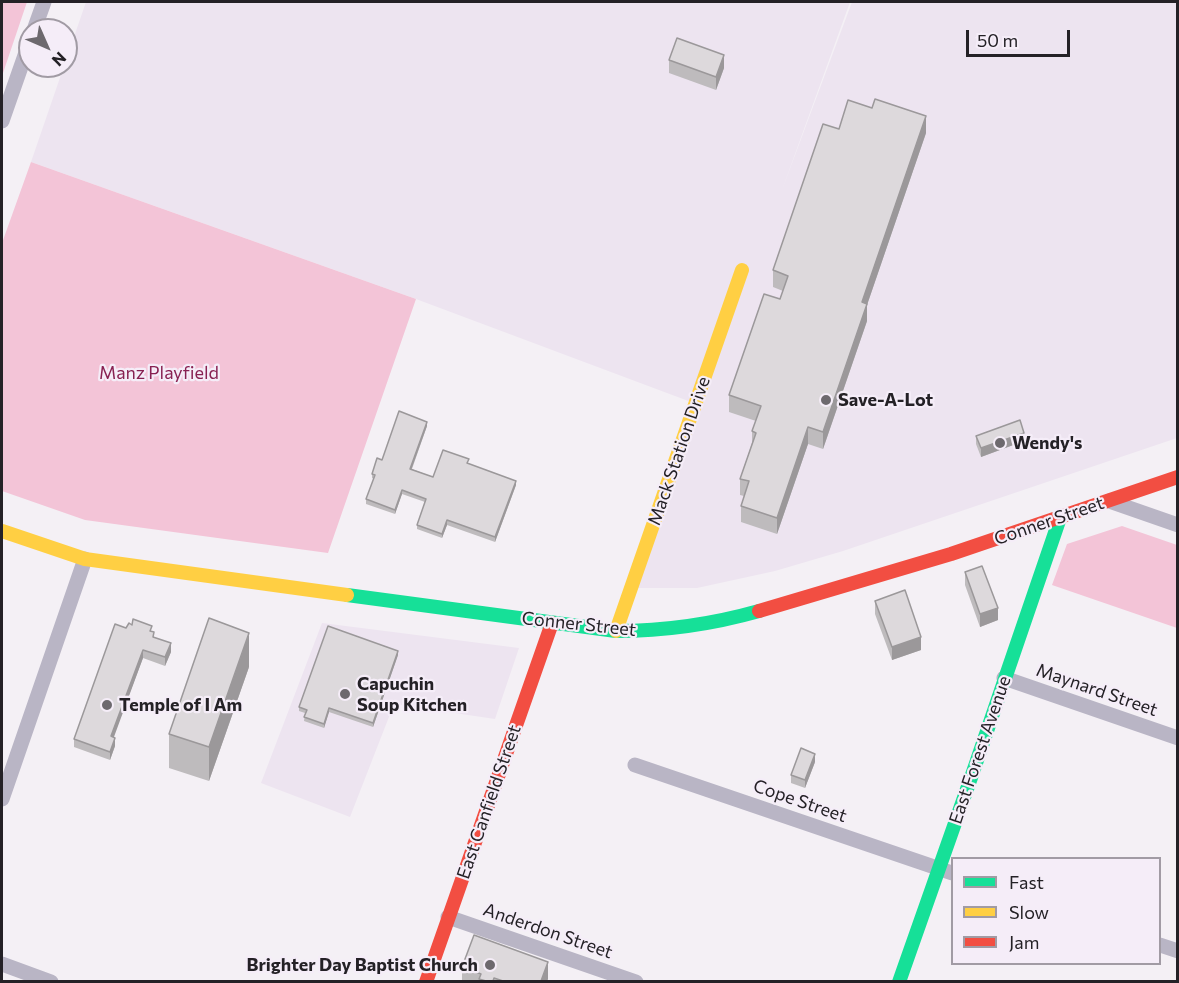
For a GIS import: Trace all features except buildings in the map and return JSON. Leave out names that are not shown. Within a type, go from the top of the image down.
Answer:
[{"type":"street","points":[[38,18],[44,2]]},
{"type":"street","points":[[2,121],[18,75]]},
{"type":"street","name":"Mack Station Drive","points":[[616,631],[742,270]]},
{"type":"street","name":"Conner Street","points":[[2,531],[85,559],[552,623],[616,631],[647,631],[730,619],[951,554],[1178,477]]},
{"type":"street","points":[[1108,501],[1178,525]]},
{"type":"street","name":"East Forest Avenue","points":[[898,981],[945,871],[1004,678],[1060,518]]},
{"type":"street","points":[[2,799],[85,559]]},
{"type":"street","name":"East Canfield Street","points":[[426,981],[552,623]]},
{"type":"street","name":"Maynard Street","points":[[1004,678],[1178,738]]},
{"type":"street","points":[[2,750],[17,756]]},
{"type":"street","name":"Cope Street","points":[[635,765],[945,871]]},
{"type":"street","name":"Anderdon Street","points":[[448,917],[636,981]]},
{"type":"street","points":[[1161,945],[1178,951]]},
{"type":"street","points":[[2,964],[51,981]]},
{"type":"shaded area","points":[[86,2],[850,2],[782,190],[852,2],[1177,2],[1177,438],[843,551],[775,571],[697,588],[632,588],[691,402],[416,299],[31,162],[60,78],[78,78],[78,25]]},
{"type":"shaded area","points":[[322,623],[519,648],[495,719],[394,704],[350,817],[261,783]]},
{"type":"green space","points":[[2,2],[27,2],[22,18],[18,18],[18,29],[2,76]]},
{"type":"green space","name":"Manz Playfield","points":[[31,162],[416,299],[328,553],[85,520],[2,491],[2,243]]},
{"type":"green space","points":[[1122,526],[1177,545],[1177,628],[1052,585],[1067,544]]},
{"type":"traffic: fast","points":[[899,982],[1060,518]]},
{"type":"traffic: fast","points":[[347,595],[616,631],[688,626],[759,611]]},
{"type":"traffic: slow","points":[[616,631],[742,270]]},
{"type":"traffic: slow","points":[[2,531],[85,559],[347,595]]},
{"type":"traffic: jam","points":[[759,611],[951,554],[1178,477]]},
{"type":"traffic: jam","points":[[426,982],[552,623]]},
{"type":"place","name":"Save-A-Lot","points":[[826,400]]},
{"type":"place","name":"Wendy's","points":[[1000,443]]},
{"type":"place","name":"Capuchin Soup Kitchen","points":[[345,694]]},
{"type":"place","name":"Temple of I Am","points":[[107,705]]},
{"type":"place","name":"Brighter Day Baptist Church","points":[[490,965]]}]
